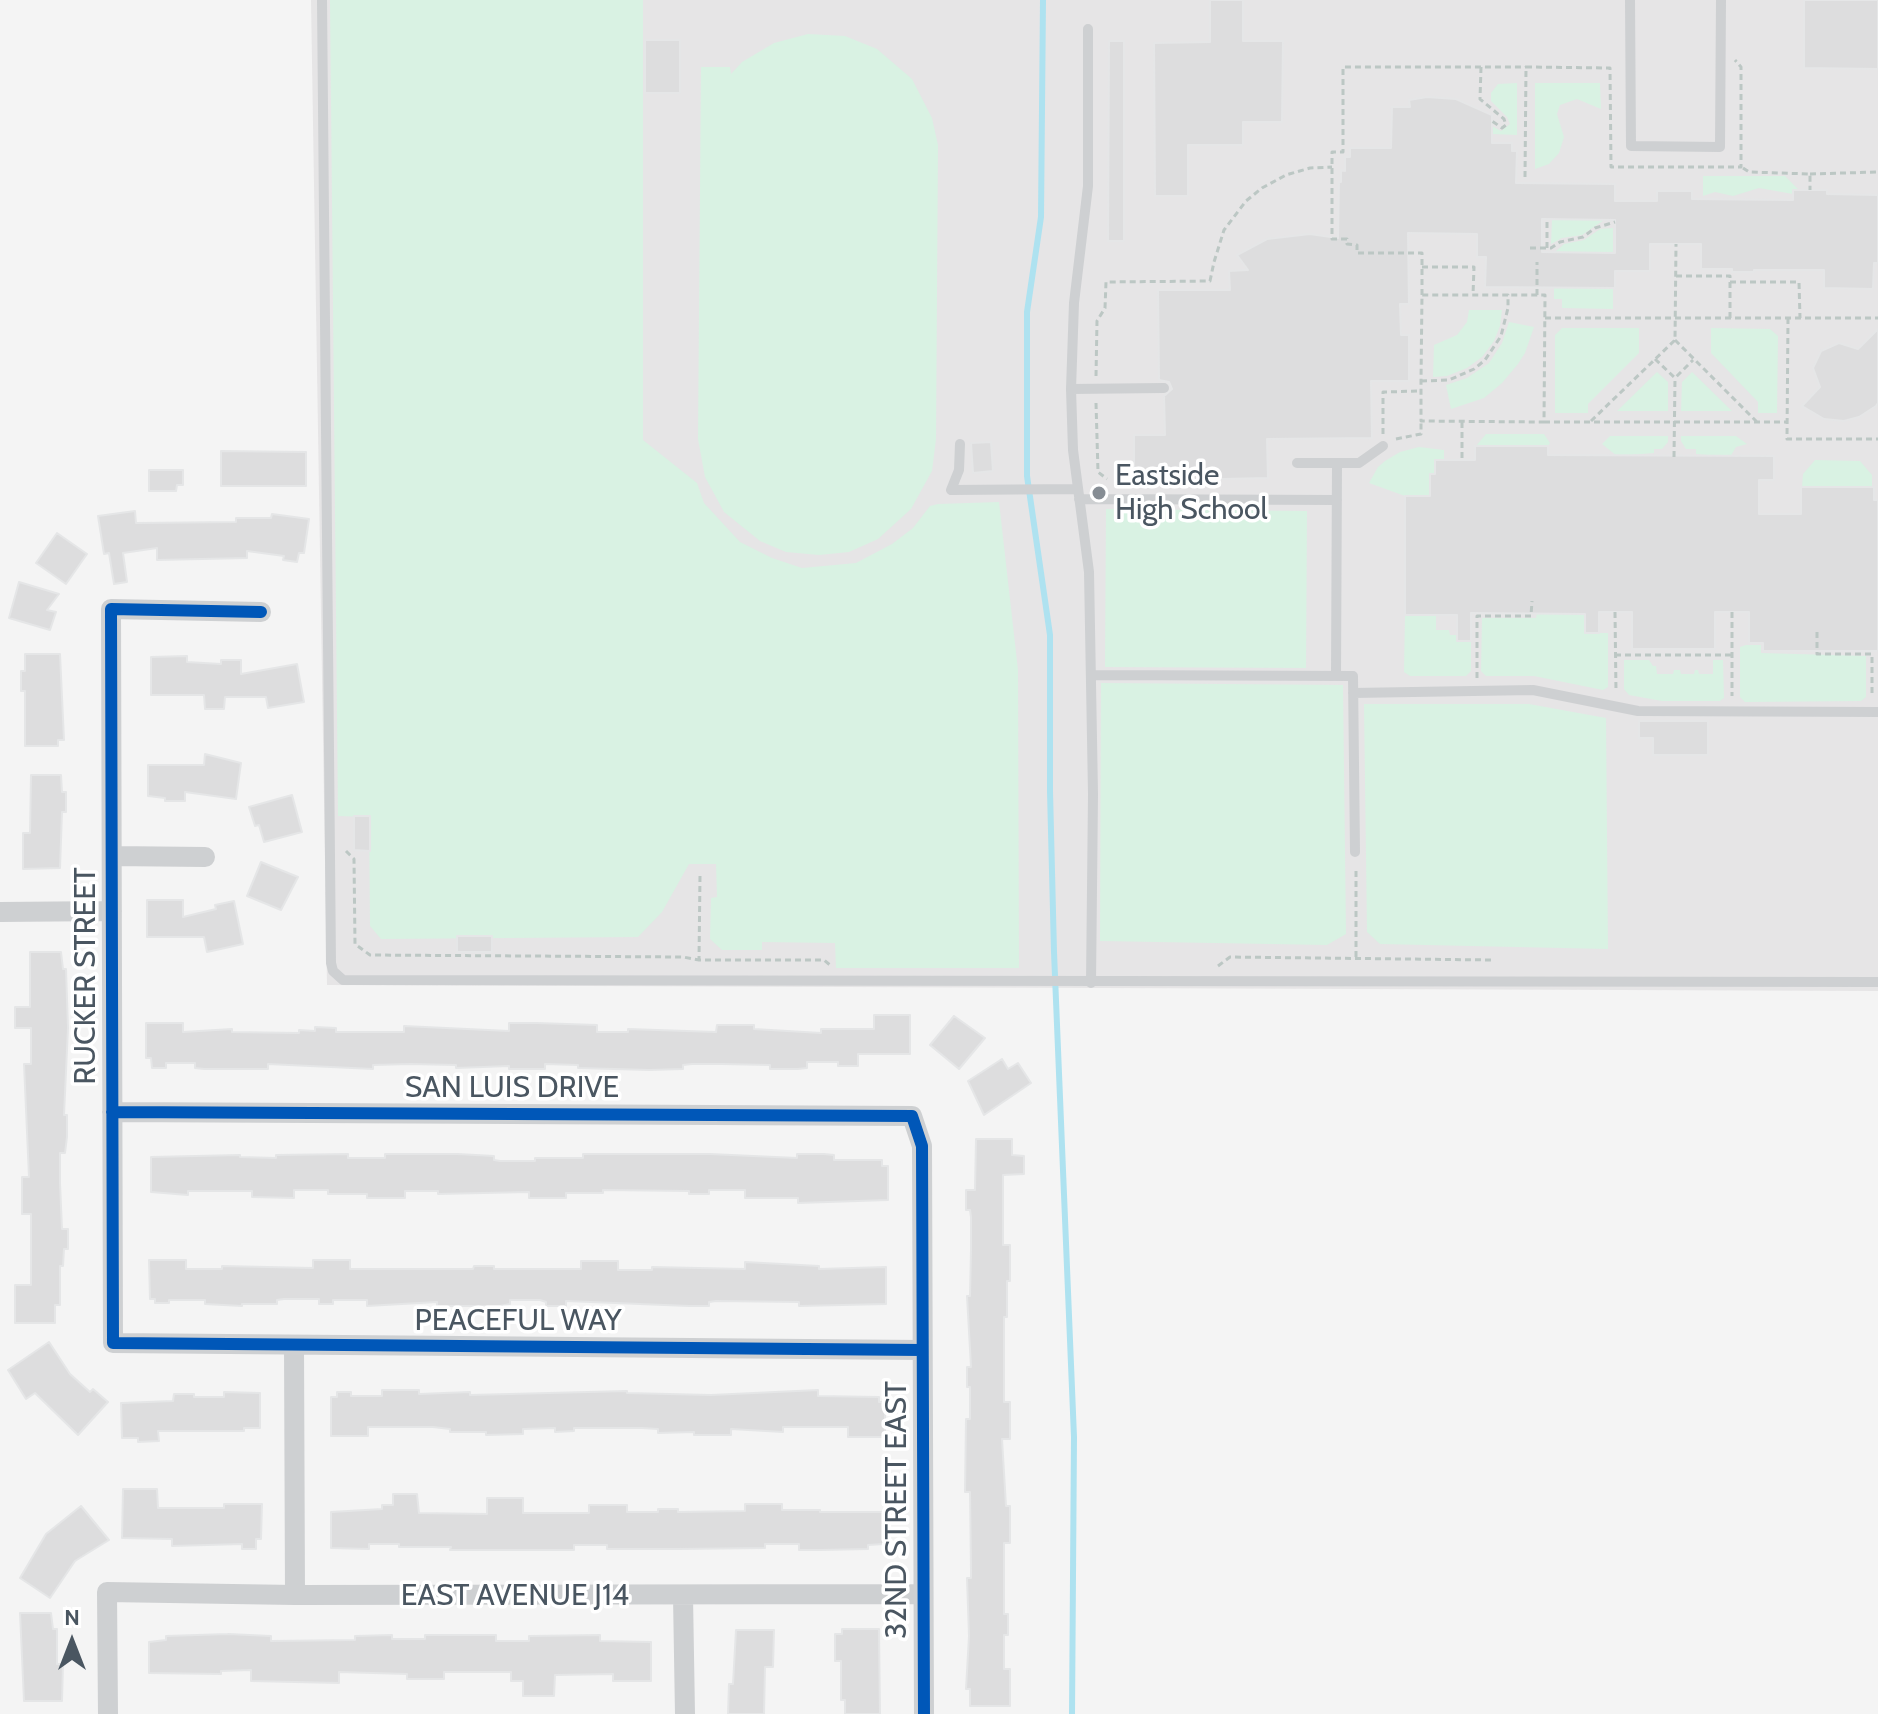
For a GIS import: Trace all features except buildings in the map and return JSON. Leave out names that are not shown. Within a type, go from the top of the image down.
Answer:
[{"type":"street","name":"RUCKER STREET","points":[[113,1343],[111,609],[261,612]]},
{"type":"street","points":[[112,856],[205,857]]},
{"type":"street","points":[[0,912],[112,911]]},
{"type":"street","name":"SAN LUIS DRIVE","points":[[112,1112],[912,1116]]},
{"type":"street","name":"32ND STREET EAST","points":[[912,1116],[922,1146],[924,1714]]},
{"type":"street","name":"PEACEFUL WAY","points":[[113,1343],[922,1350]]},
{"type":"street","points":[[294,1346],[295,1595]]},
{"type":"street","name":"EAST AVENUE J14","points":[[108,1714],[107,1592],[683,1596],[923,1594]]},
{"type":"street","points":[[683,1596],[685,1714]]},
{"type":"lane","points":[[322,0],[333,971],[348,982],[1878,982]]},
{"type":"lane","points":[[1630,0],[1631,146],[1720,147],[1721,0]]},
{"type":"lane","points":[[1088,29],[1088,186],[1074,303],[1071,389],[1073,450],[1089,572],[1093,794],[1091,983]]},
{"type":"lane","points":[[1071,389],[1164,388]]},
{"type":"lane","points":[[960,444],[959,470],[951,490],[1337,500]]},
{"type":"lane","points":[[1297,463],[1359,463],[1383,446]]},
{"type":"lane","points":[[1336,676],[1337,463]]},
{"type":"lane","points":[[1091,675],[1353,676],[1355,852]]},
{"type":"lane","points":[[1353,693],[1533,690],[1638,711],[1875,712]]},
{"type":"path","points":[[1610,68],[1617,61]]},
{"type":"path","points":[[1421,391],[1383,392],[1383,446],[1404,436],[1421,434],[1422,253],[1357,253],[1357,245],[1347,244],[1347,239],[1332,239],[1332,152],[1343,152],[1343,67],[1526,67]]},
{"type":"path","points":[[1481,67],[1480,99],[1504,119],[1506,125],[1499,127],[1492,121]]},
{"type":"path","points":[[1107,479],[1098,472],[1096,389],[1097,321],[1105,308],[1106,282],[1210,281],[1224,230],[1246,201],[1286,175],[1310,168],[1332,167]]},
{"type":"path","points":[[1741,167],[1749,172],[1878,172]]},
{"type":"path","points":[[1810,174],[1810,190]]},
{"type":"path","points":[[1547,219],[1547,249]]},
{"type":"path","points":[[1530,248],[1547,249],[1615,222]]},
{"type":"path","points":[[1676,244],[1675,340],[1757,422]]},
{"type":"path","points":[[1537,262],[1537,295]]},
{"type":"path","points":[[1422,267],[1474,267],[1473,295]]},
{"type":"path","points":[[1676,276],[1730,276],[1730,318]]},
{"type":"path","points":[[1730,282],[1799,282],[1800,318]]},
{"type":"path","points":[[1422,295],[1545,295],[1544,422]]},
{"type":"path","points":[[1421,381],[1435,382],[1461,376],[1485,360],[1501,336],[1508,295]]},
{"type":"path","points":[[1545,318],[1878,318]]},
{"type":"path","points":[[1788,318],[1787,439],[1878,439]]},
{"type":"path","points":[[1590,422],[1675,340]]},
{"type":"path","points":[[1655,359],[1675,378]]},
{"type":"path","points":[[1674,457],[1675,378],[1694,359]]},
{"type":"path","points":[[1421,421],[1787,422]]},
{"type":"path","points":[[1462,422],[1462,460]]},
{"type":"path","points":[[1476,691],[1477,616],[1531,616],[1532,601]]},
{"type":"path","points":[[1615,612],[1616,707]]},
{"type":"path","points":[[1732,612],[1732,712]]},
{"type":"path","points":[[1817,632],[1817,654],[1872,654],[1875,712]]},
{"type":"path","points":[[1615,655],[1732,655]]},
{"type":"path","points":[[345,850],[354,859],[355,944],[370,955],[824,960],[836,970]]},
{"type":"path","points":[[1356,871],[1356,959]]},
{"type":"path","points":[[699,960],[700,876]]},
{"type":"path","points":[[1211,971],[1230,957],[1492,960]]},
{"type":"shaded area","name":"Eastside High School","points":[[311,0],[1878,0],[1878,991],[327,985]]},
{"type":"green space","points":[[330,0],[643,0],[643,440],[697,483],[704,503],[740,542],[802,568],[856,563],[892,544],[913,528],[930,506],[999,502],[1018,670],[1019,968],[836,968],[835,943],[762,942],[762,950],[722,950],[710,939],[711,898],[717,897],[716,864],[689,864],[662,912],[638,937],[381,939],[370,926],[369,817],[338,816]]},
{"type":"green space","points":[[808,34],[845,36],[877,49],[912,79],[932,118],[938,145],[936,439],[932,471],[911,509],[878,539],[849,552],[819,555],[786,552],[760,541],[724,512],[705,477],[698,439],[701,67],[730,67],[731,74],[742,62],[774,43]]},
{"type":"green space","points":[[1517,83],[1517,135],[1492,134],[1492,126],[1501,131],[1510,124],[1491,101],[1491,93],[1498,84]]},
{"type":"green space","points":[[1535,83],[1600,83],[1601,109],[1577,99],[1560,105],[1557,114],[1564,137],[1559,153],[1549,164],[1535,169]]},
{"type":"green space","points":[[1703,176],[1785,176],[1799,190],[1793,190],[1793,194],[1759,188],[1733,196],[1715,192],[1703,196]]},
{"type":"green space","points":[[1552,219],[1604,220],[1582,235],[1562,238],[1551,244]]},
{"type":"green space","points":[[1613,228],[1613,253],[1555,252],[1564,244],[1584,240],[1600,229]]},
{"type":"green space","points":[[1554,288],[1613,288],[1613,309],[1562,308],[1562,299],[1554,299]]},
{"type":"green space","points":[[1469,310],[1502,310],[1494,341],[1482,357],[1467,368],[1447,376],[1433,377],[1434,345],[1457,335],[1467,322]]},
{"type":"green space","points":[[1509,322],[1534,327],[1518,364],[1484,398],[1451,409],[1446,385],[1467,378],[1489,363],[1502,343]]},
{"type":"green space","points":[[1562,328],[1639,328],[1639,353],[1588,404],[1588,413],[1555,413],[1555,335]]},
{"type":"green space","points":[[1711,328],[1770,329],[1778,336],[1777,413],[1758,413],[1758,402],[1711,353]]},
{"type":"green space","points":[[1657,372],[1668,382],[1668,411],[1617,411]]},
{"type":"green space","points":[[1692,372],[1732,411],[1681,411],[1682,382]]},
{"type":"green space","points":[[1486,434],[1544,434],[1550,443],[1548,446],[1476,446]]},
{"type":"green space","points":[[1610,436],[1668,436],[1668,442],[1662,449],[1654,449],[1654,453],[1617,456],[1602,444]]},
{"type":"green space","points":[[1681,436],[1736,436],[1747,444],[1736,447],[1730,457],[1696,454],[1696,449],[1686,449]]},
{"type":"green space","points":[[1419,447],[1444,450],[1444,460],[1435,474],[1430,475],[1430,496],[1405,496],[1369,483],[1385,461],[1400,452]]},
{"type":"green space","points":[[1815,460],[1860,461],[1872,475],[1872,487],[1802,487],[1803,474]]},
{"type":"green space","points":[[1106,509],[1307,511],[1306,668],[1105,667]]},
{"type":"green space","points":[[1537,613],[1585,614],[1585,633],[1608,633],[1608,687],[1603,690],[1534,676],[1486,676],[1481,671],[1482,618],[1536,618]]},
{"type":"green space","points":[[1405,615],[1436,615],[1436,630],[1449,630],[1450,635],[1457,635],[1457,641],[1471,641],[1471,671],[1466,676],[1410,676],[1404,672]]},
{"type":"green space","points":[[1761,645],[1761,653],[1866,656],[1866,697],[1861,701],[1745,702],[1740,697],[1740,647]]},
{"type":"green space","points":[[1624,660],[1649,660],[1656,666],[1657,674],[1673,674],[1674,670],[1680,670],[1681,674],[1694,674],[1698,670],[1699,674],[1713,674],[1713,660],[1723,660],[1724,698],[1720,701],[1662,701],[1629,695],[1624,689]]},
{"type":"green space","points":[[1101,683],[1343,685],[1346,934],[1327,945],[1100,941]]},
{"type":"green space","points":[[1364,704],[1529,704],[1606,718],[1608,949],[1380,944],[1367,932]]},
{"type":"waterway","points":[[1043,0],[1041,217],[1027,312],[1027,476],[1050,635],[1054,952],[1074,1437],[1072,1714]]},
{"type":"cycle path","points":[[261,612],[111,609],[113,1343],[922,1350]]},
{"type":"cycle path","points":[[112,1112],[912,1116],[922,1146],[924,1714]]},
{"type":"place","name":"Eastside High School","points":[[1099,493]]}]
